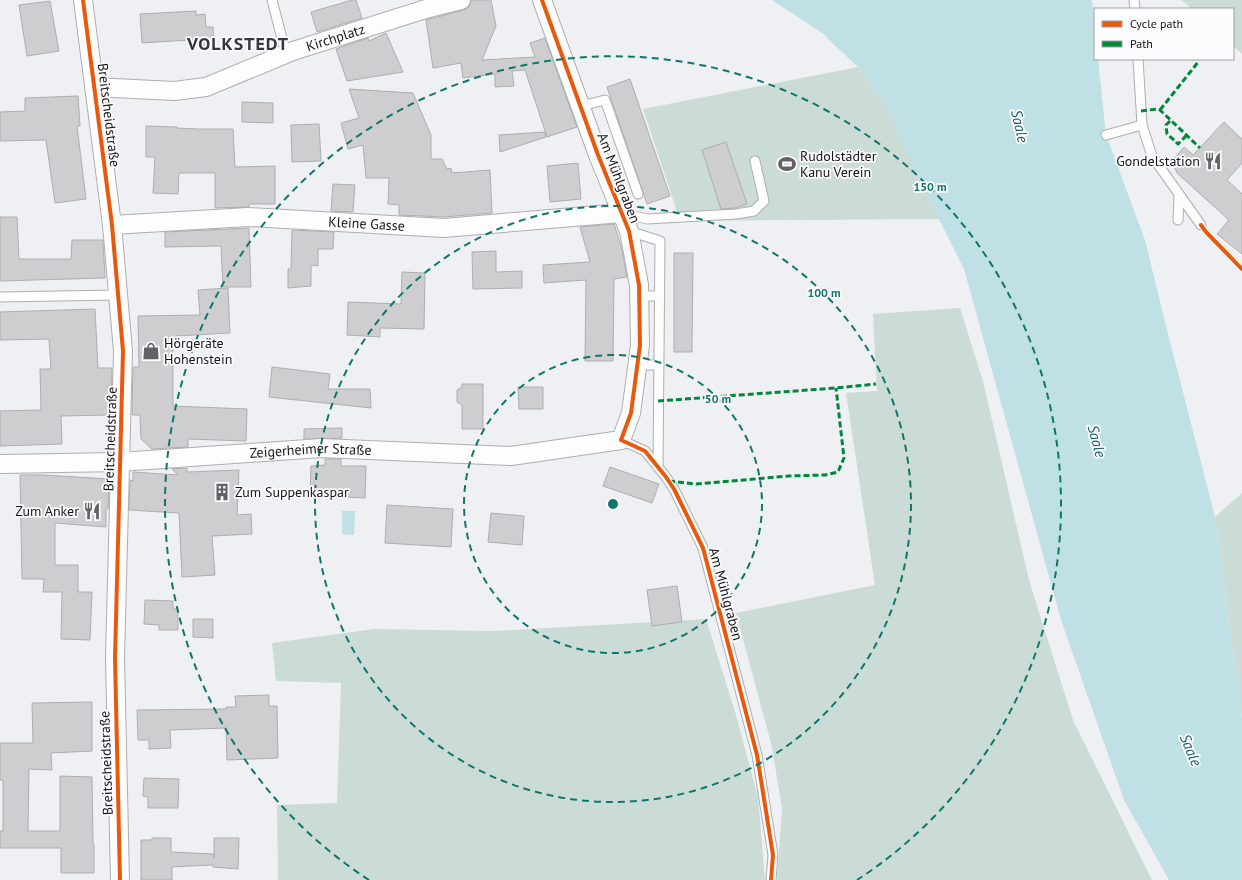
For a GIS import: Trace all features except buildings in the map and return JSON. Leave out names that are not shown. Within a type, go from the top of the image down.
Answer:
[{"type":"street","name":"Breitscheidstraße","points":[[83,0],[112,225],[123,350],[115,658],[120,880]]},
{"type":"street","name":"Kirchplatz","points":[[94,87],[174,90],[206,87],[286,54],[429,8],[460,0]]},
{"type":"street","name":"Am Mühlgraben","points":[[542,0],[598,155],[629,231],[639,285],[640,346],[630,413],[621,440]]},
{"type":"street","name":"Kleine Gasse","points":[[112,225],[248,217],[444,228],[621,213]]},
{"type":"street","name":"Zeigerheimer Straße","points":[[0,464],[120,462],[322,448],[511,456],[621,440]]},
{"type":"lane","points":[[272,0],[286,54]]},
{"type":"lane","points":[[1138,60],[1142,125],[1152,156],[1201,225]]},
{"type":"lane","points":[[581,106],[605,100],[638,194]]},
{"type":"lane","points":[[1106,135],[1142,125]]},
{"type":"lane","points":[[621,213],[647,219],[736,214],[754,211],[764,201],[755,161]]},
{"type":"lane","points":[[1178,220],[1179,196]]},
{"type":"lane","points":[[629,231],[660,241],[658,467]]},
{"type":"lane","points":[[0,297],[118,295]]},
{"type":"lane","points":[[639,296],[660,296]]},
{"type":"lane","points":[[637,365],[659,365]]},
{"type":"lane","name":"Am Mühlgraben","points":[[621,440],[645,452],[658,467],[674,489],[703,548],[757,755],[773,855],[772,880]]},
{"type":"shaded area","points":[[1182,0],[1242,0],[1242,54],[1234,47],[1234,8],[1191,8]]},
{"type":"shaded area","name":"Rudolstädter Kanu Verein","points":[[858,67],[885,104],[939,219],[680,221],[643,109]]},
{"type":"shaded area","points":[[960,308],[983,381],[1029,580],[1073,720],[1152,880],[777,880],[782,809],[772,747],[736,613],[875,585],[846,393],[877,391],[873,314]]},
{"type":"shaded area","points":[[1242,493],[1242,719],[1215,517]]},
{"type":"shaded area","points":[[706,619],[736,715],[758,797],[765,880],[278,880],[277,805],[337,803],[341,683],[276,681],[272,643],[374,629],[493,631]]},
{"type":"water","name":"Saale","points":[[772,0],[1092,0],[1094,20],[1094,60],[1098,60],[1106,135],[1145,240],[1215,517],[1242,719],[1242,880],[1169,880],[1124,800],[1061,620],[964,269],[918,177],[885,104],[858,67],[825,35]]},
{"type":"water","points":[[342,511],[355,511],[354,535],[342,534]]},
{"type":"marked path","points":[[1160,110],[1199,61]]},
{"type":"marked path","points":[[1141,111],[1160,110],[1200,148]]},
{"type":"marked path","points":[[1170,121],[1166,125],[1167,134],[1174,140]]},
{"type":"marked path","points":[[1176,142],[1178,144],[1187,135]]},
{"type":"marked path","points":[[658,401],[876,384]]},
{"type":"marked path","points":[[669,481],[696,484],[789,476],[825,475],[838,472],[844,458],[836,388]]},
{"type":"cycle path","points":[[83,0],[112,225],[123,351],[115,658],[120,880]]},
{"type":"cycle path","points":[[542,0],[598,155],[629,231],[639,285],[640,345],[631,413],[621,440],[645,451],[666,477],[674,489],[703,548],[757,755],[773,855],[771,880]]},
{"type":"cycle path","points":[[1201,225],[1242,269]]},
{"type":"place","name":"Gondelstation","points":[[1213,161]]},
{"type":"place","name":"Rudolstädter Kanu Verein","points":[[787,164]]},
{"type":"place","name":"Hörgeräte Hohenstein","points":[[151,351]]},
{"type":"place","name":"Zum Suppenkaspar","points":[[222,492]]},
{"type":"place","name":"Zum Anker","points":[[92,511]]},
{"type":"district","name":"VOLKSTEDT","points":[[238,43]]}]
